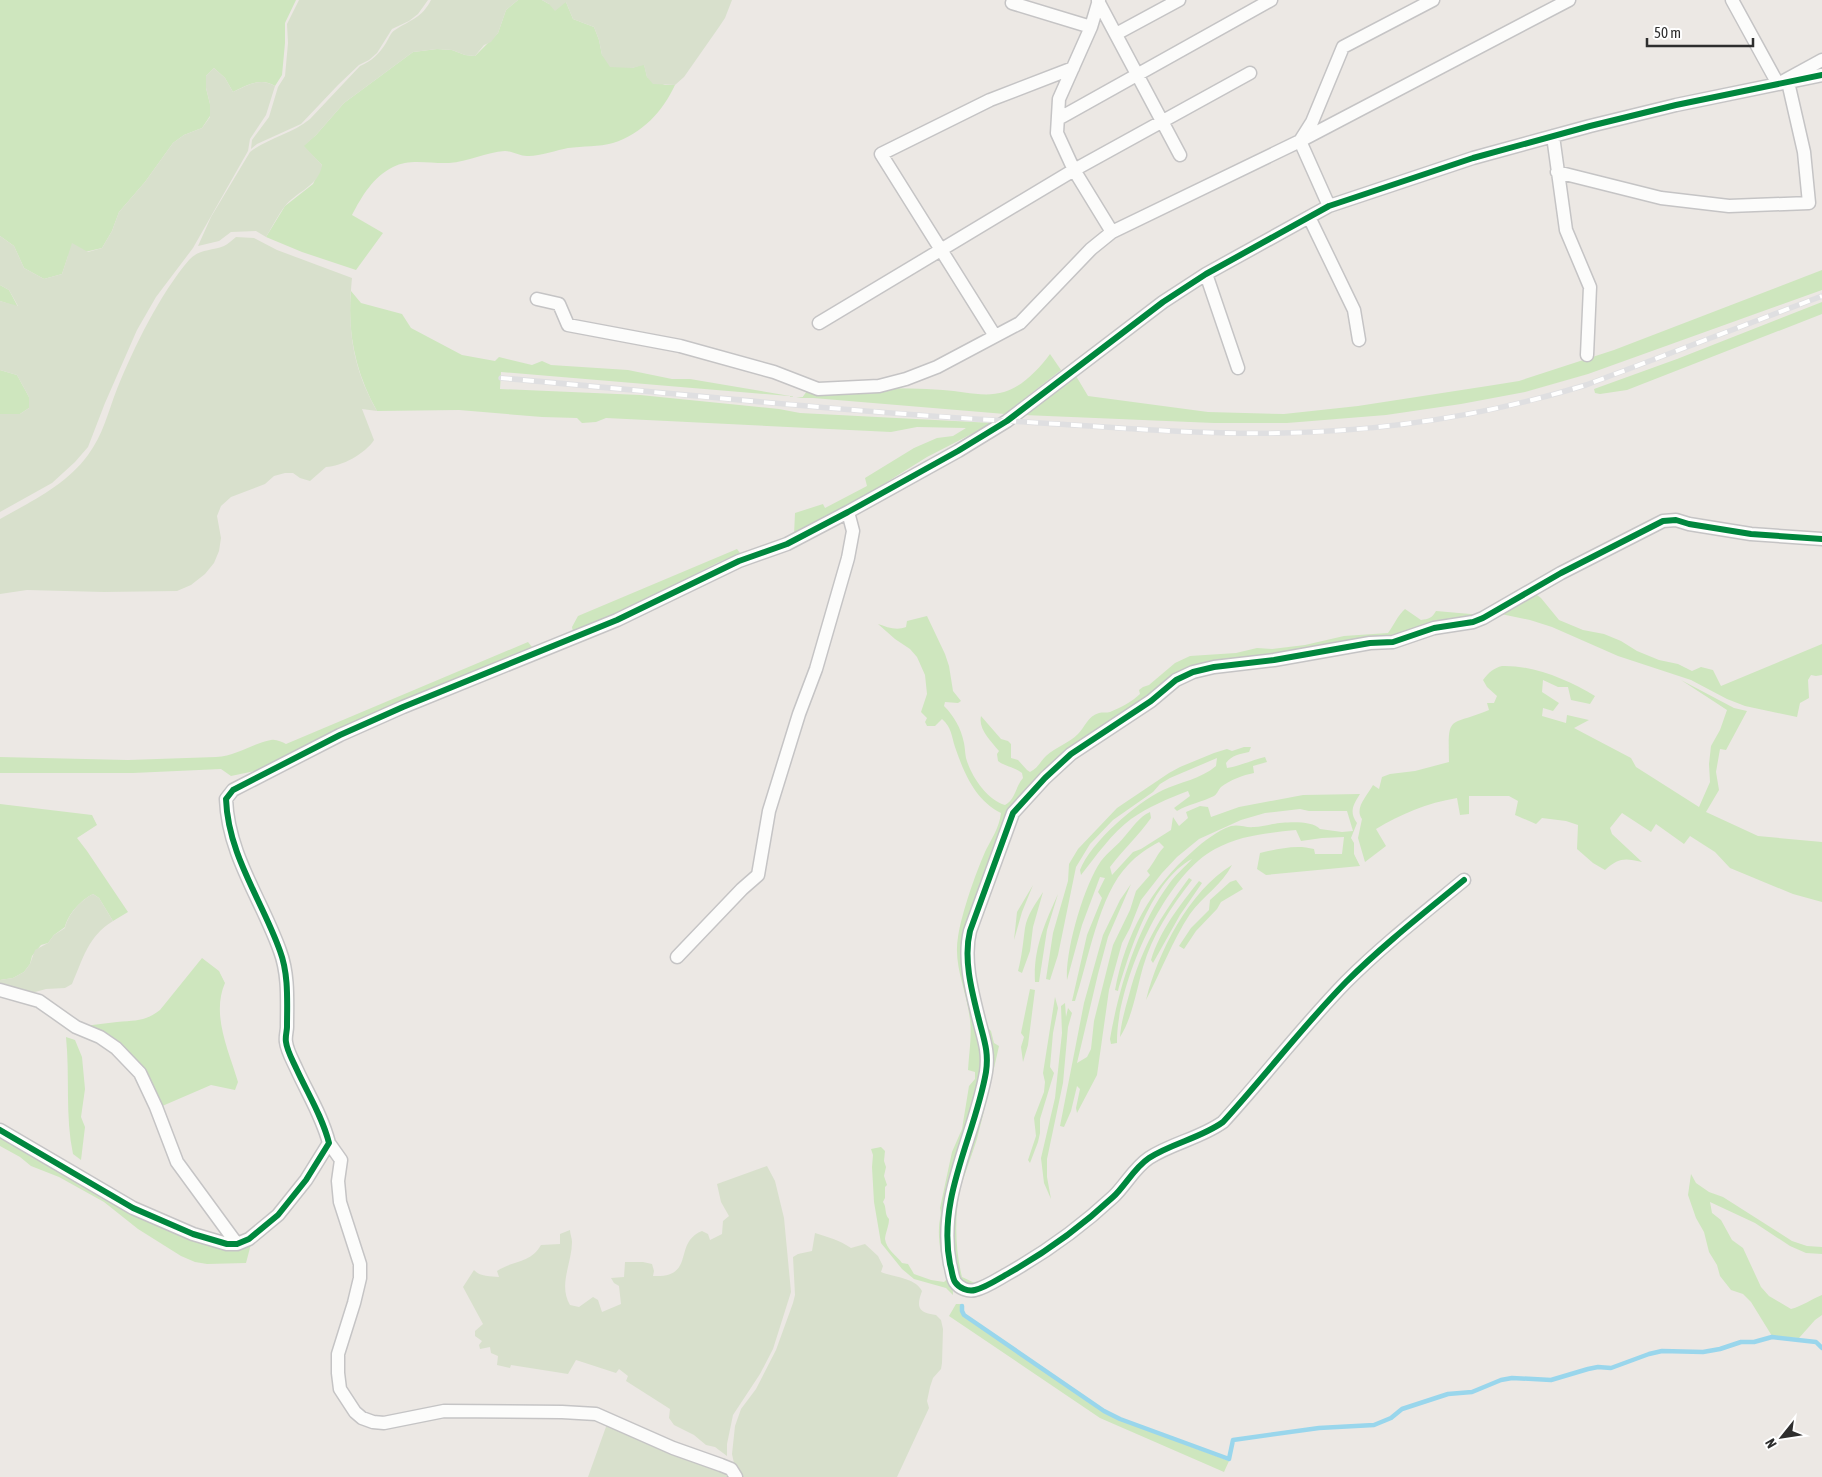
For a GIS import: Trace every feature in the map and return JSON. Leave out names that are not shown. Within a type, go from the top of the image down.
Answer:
[{"type":"street","points":[[1116,34],[1179,0]]},
{"type":"street","points":[[1058,119],[1272,0]]},
{"type":"street","points":[[1300,141],[1312,122],[1343,47],[1415,4],[1433,0]]},
{"type":"street","points":[[537,299],[559,304],[568,325],[680,346],[774,372],[818,389],[879,386],[906,379],[937,366],[1020,324],[1091,249],[1112,232],[1300,141],[1569,0]]},
{"type":"street","points":[[1557,172],[1661,198],[1729,206],[1809,203],[1804,152],[1783,83],[1732,0]]},
{"type":"street","points":[[1099,1],[1180,155]]},
{"type":"street","points":[[1099,1],[1059,100],[1057,133],[1074,170],[1112,232]]},
{"type":"street","points":[[1012,3],[1090,27]]},
{"type":"street","points":[[1783,83],[1822,60]]},
{"type":"street","points":[[995,336],[881,154],[990,100],[1073,68]]},
{"type":"street","points":[[819,323],[1074,170],[1250,73]]},
{"type":"street","points":[[736,1477],[731,1470],[721,1465],[673,1448],[596,1414],[444,1412],[384,1423],[362,1418],[354,1412],[340,1388],[338,1354],[354,1303],[360,1278],[360,1264],[340,1202],[338,1181],[341,1160],[329,1142],[322,1121],[291,1058],[286,1042],[286,981],[281,954],[267,918],[247,880],[236,852],[226,813],[226,799],[233,790],[249,781],[340,735],[617,620],[739,561],[787,544],[848,512],[958,451],[1007,420],[1150,311],[1206,274],[1329,206],[1473,158],[1590,126],[1676,105],[1822,75]]},
{"type":"street","points":[[1553,136],[1566,230],[1590,287],[1587,355]]},
{"type":"street","points":[[1300,141],[1329,206]]},
{"type":"street","points":[[1309,217],[1354,310],[1359,340]]},
{"type":"street","points":[[1206,274],[1238,368]]},
{"type":"street","points":[[677,957],[742,889],[758,875],[769,811],[799,714],[816,669],[848,558],[853,531],[848,512]]},
{"type":"street","points":[[1464,880],[1397,935],[1346,982],[1223,1122],[1212,1130],[1148,1159],[1114,1197],[1057,1243],[1029,1262],[974,1291],[965,1290],[956,1282],[948,1252],[948,1220],[952,1193],[968,1143],[988,1056],[975,1004],[966,945],[1013,814],[1045,778],[1071,754],[1151,701],[1176,680],[1193,672],[1214,667],[1274,660],[1370,643],[1393,642],[1434,628],[1473,622],[1561,573],[1663,521],[1676,520],[1688,524],[1751,534],[1822,539]]},
{"type":"street","points":[[0,990],[39,1001],[76,1027],[100,1037],[116,1048],[140,1073],[156,1107],[177,1162],[237,1244]]},
{"type":"street","points":[[0,1130],[134,1208],[210,1240],[227,1244],[237,1244],[249,1239],[278,1215],[306,1180],[329,1142]]},
{"type":"green space","points":[[0,0],[296,0],[285,23],[282,75],[275,86],[270,83],[260,82],[233,92],[225,78],[214,68],[206,76],[210,116],[202,128],[184,135],[173,143],[145,182],[119,212],[112,231],[102,248],[68,256],[62,274],[44,279],[24,268],[14,246],[0,236]]},
{"type":"green space","points":[[299,0],[428,0],[418,14],[409,21],[392,29],[377,53],[359,65],[301,124],[257,144],[251,149],[252,140],[269,117],[278,87],[285,76],[288,43],[287,24]]},
{"type":"green space","points":[[431,0],[518,0],[506,10],[498,33],[475,56],[465,55],[452,50],[437,49],[413,52],[344,103],[304,146],[322,165],[317,178],[285,206],[266,237],[256,231],[231,232],[219,241],[198,246],[211,217],[250,152],[264,143],[296,129],[310,119],[360,66],[378,54],[394,31],[420,15]]},
{"type":"green space","points":[[518,0],[542,0],[549,4],[566,2],[573,19],[594,27],[602,55],[632,68],[644,64],[647,77],[665,85],[675,85],[658,112],[642,128],[613,143],[568,148],[531,156],[505,151],[456,162],[413,162],[393,167],[374,182],[364,194],[352,215],[383,233],[356,270],[302,252],[266,237],[285,206],[313,184],[322,165],[303,146],[316,135],[344,103],[413,52],[437,49],[452,50],[465,55],[475,56],[498,33],[506,10]]},
{"type":"green space","points":[[542,0],[732,0],[725,18],[719,27],[684,77],[675,85],[653,84],[647,77],[644,65],[632,68],[610,67],[602,55],[594,27],[573,19],[566,2],[555,11]]},
{"type":"green space","points":[[214,68],[225,78],[233,92],[259,82],[270,83],[275,86],[266,115],[250,139],[248,151],[193,248],[156,297],[137,330],[88,447],[52,483],[0,512],[0,414],[20,414],[29,408],[29,397],[17,375],[0,370],[0,301],[18,306],[9,290],[0,285],[0,236],[14,246],[24,268],[44,279],[62,274],[72,243],[88,252],[102,248],[112,231],[119,212],[145,182],[173,143],[184,135],[202,128],[210,117],[206,76]]},
{"type":"green space","points":[[236,237],[254,238],[277,250],[352,278],[350,314],[353,347],[362,379],[377,411],[362,409],[374,440],[359,454],[339,465],[326,467],[310,481],[300,478],[293,473],[285,473],[274,476],[265,484],[231,497],[221,506],[217,516],[221,538],[219,551],[214,563],[205,574],[191,585],[177,591],[27,590],[0,594],[0,519],[48,492],[79,466],[98,439],[131,356],[148,322],[178,274],[193,256],[224,246]]},
{"type":"green space","points":[[1822,270],[1822,290],[1588,374],[1525,392],[1461,404],[1386,415],[1287,423],[1214,423],[1024,415],[1076,376],[1088,396],[1208,412],[1284,414],[1358,406],[1519,381],[1614,350]]},
{"type":"green space","points":[[0,285],[9,290],[18,307],[0,301]]},
{"type":"green space","points":[[351,291],[361,303],[402,314],[411,328],[462,355],[495,361],[499,357],[532,365],[542,361],[551,365],[628,370],[672,379],[690,379],[791,396],[501,372],[500,389],[640,395],[779,409],[800,413],[993,423],[927,457],[871,492],[794,535],[795,513],[823,504],[825,508],[867,486],[865,478],[914,448],[937,438],[953,436],[966,428],[917,427],[891,432],[606,418],[596,422],[582,423],[577,418],[459,410],[377,411],[358,368],[350,322]]},
{"type":"green space","points":[[1822,302],[1822,314],[1627,390],[1595,393],[1594,389],[1677,359]]},
{"type":"green space","points":[[1050,354],[1061,370],[1005,414],[803,397],[809,388],[943,390],[996,394],[1011,390],[1024,382]]},
{"type":"green space","points":[[0,370],[17,375],[29,397],[29,408],[20,414],[0,414]]},
{"type":"green space","points":[[737,549],[740,553],[627,609],[573,632],[572,627],[578,616]]},
{"type":"green space","points":[[1533,592],[1541,598],[1559,620],[1583,630],[1604,634],[1621,641],[1637,651],[1659,660],[1678,664],[1692,671],[1701,667],[1713,670],[1721,686],[1822,644],[1822,675],[1811,675],[1808,680],[1809,698],[1800,703],[1797,717],[1745,706],[1727,699],[1691,680],[1618,656],[1552,627],[1501,614]]},
{"type":"green space","points":[[1405,609],[1421,620],[1430,618],[1436,611],[1482,615],[1392,637],[1200,667],[1031,787],[967,928],[983,1067],[951,1182],[953,1295],[946,1288],[914,1279],[902,1269],[881,1243],[874,1202],[873,1155],[871,1149],[881,1147],[885,1151],[884,1161],[886,1167],[884,1176],[887,1185],[883,1202],[889,1219],[885,1239],[887,1246],[902,1263],[908,1264],[914,1274],[944,1282],[947,1279],[939,1240],[940,1208],[952,1152],[962,1129],[969,1086],[975,1079],[975,1072],[968,1070],[971,1026],[957,958],[958,937],[962,916],[973,882],[997,829],[1001,813],[984,801],[972,785],[962,766],[948,725],[942,719],[935,726],[927,726],[925,722],[927,718],[921,712],[927,694],[925,675],[917,657],[910,649],[878,624],[899,629],[906,627],[907,621],[927,616],[945,654],[953,691],[961,701],[958,703],[945,702],[944,706],[959,727],[968,765],[986,793],[1005,805],[1013,796],[1023,778],[1022,773],[998,761],[997,754],[999,751],[983,730],[981,716],[1001,739],[1011,744],[1011,758],[1018,760],[1030,772],[1046,756],[1078,734],[1095,714],[1110,712],[1130,702],[1140,694],[1139,690],[1149,685],[1175,663],[1190,656],[1236,653],[1257,648],[1272,649],[1305,645],[1344,636],[1388,633]]},
{"type":"green space","points":[[528,642],[532,647],[409,700],[265,769],[231,776],[221,769],[133,773],[0,773],[0,757],[128,760],[216,757],[231,754],[271,740],[277,740],[286,744]]},
{"type":"green space","points":[[1514,666],[1538,671],[1574,684],[1595,696],[1590,704],[1571,700],[1568,687],[1558,687],[1543,680],[1542,692],[1559,703],[1553,711],[1543,708],[1542,716],[1566,723],[1567,715],[1589,720],[1574,728],[1631,758],[1636,767],[1699,807],[1710,782],[1711,746],[1720,730],[1727,710],[1681,680],[1734,708],[1747,711],[1726,750],[1720,749],[1716,772],[1719,790],[1706,812],[1758,836],[1822,842],[1822,902],[1793,894],[1730,868],[1715,852],[1690,836],[1684,844],[1656,824],[1651,832],[1622,813],[1610,828],[1612,834],[1642,862],[1622,860],[1605,870],[1593,863],[1577,849],[1578,825],[1566,821],[1542,818],[1536,824],[1515,815],[1518,801],[1509,796],[1469,796],[1469,814],[1460,815],[1457,798],[1425,806],[1405,814],[1376,829],[1386,846],[1365,862],[1358,838],[1362,819],[1360,806],[1373,785],[1379,789],[1382,777],[1390,774],[1415,771],[1449,762],[1450,728],[1458,721],[1489,710],[1487,703],[1494,703],[1497,696],[1487,687],[1483,680],[1496,668]]},
{"type":"green space","points":[[1251,747],[1249,752],[1231,758],[1226,763],[1227,768],[1265,757],[1267,762],[1253,766],[1254,773],[1228,782],[1214,796],[1177,811],[1174,808],[1190,796],[1188,791],[1159,803],[1131,819],[1111,838],[1081,875],[1080,870],[1086,859],[1115,824],[1152,796],[1210,770],[1216,766],[1217,758],[1160,784],[1153,792],[1113,820],[1090,844],[1076,867],[1058,955],[1050,980],[1046,979],[1053,933],[1068,881],[1069,864],[1078,849],[1117,808],[1169,773],[1214,753],[1227,749],[1232,751]]},
{"type":"green space","points":[[1360,794],[1353,808],[1353,815],[1357,823],[1351,838],[1354,843],[1354,854],[1360,866],[1266,875],[1257,869],[1260,853],[1280,849],[1300,847],[1314,849],[1315,854],[1342,854],[1344,837],[1301,841],[1296,830],[1254,835],[1234,841],[1215,849],[1196,863],[1178,883],[1146,935],[1125,993],[1119,1019],[1117,1043],[1111,1044],[1110,1039],[1114,1019],[1124,979],[1139,939],[1148,919],[1169,884],[1192,859],[1178,869],[1154,899],[1136,937],[1118,991],[1115,990],[1120,970],[1133,931],[1152,896],[1164,880],[1197,847],[1216,833],[1231,826],[1256,827],[1298,822],[1311,824],[1320,829],[1342,832],[1353,831],[1347,811],[1309,811],[1300,809],[1265,813],[1241,820],[1199,839],[1177,857],[1162,873],[1141,900],[1122,943],[1109,990],[1097,1075],[1077,1113],[1076,1108],[1080,1089],[1077,1086],[1071,1111],[1064,1127],[1060,1126],[1084,1003],[1103,935],[1120,900],[1131,884],[1108,937],[1077,1063],[1087,1057],[1091,1049],[1094,1021],[1113,945],[1130,910],[1136,891],[1150,875],[1147,871],[1164,847],[1159,842],[1131,861],[1109,893],[1096,929],[1075,1001],[1072,1001],[1087,935],[1102,898],[1098,892],[1105,878],[1100,877],[1082,925],[1067,980],[1072,936],[1088,886],[1101,861],[1139,819],[1150,812],[1151,818],[1110,867],[1112,875],[1133,852],[1171,830],[1173,817],[1179,826],[1188,818],[1186,812],[1200,806],[1208,807],[1211,817],[1239,807],[1303,795]]},
{"type":"green space","points":[[0,804],[92,815],[97,825],[77,838],[128,912],[113,921],[99,898],[93,894],[76,908],[69,917],[65,927],[54,935],[48,943],[41,945],[32,956],[30,964],[24,972],[13,978],[0,980]]},
{"type":"green space","points":[[1232,865],[1218,885],[1190,914],[1146,1000],[1158,962],[1177,924],[1202,890],[1216,876]]},
{"type":"green space","points":[[1189,878],[1192,880],[1170,911],[1147,955],[1131,1012],[1120,1037],[1129,995],[1146,947],[1160,920]]},
{"type":"green space","points":[[1236,880],[1243,889],[1221,902],[1217,909],[1196,931],[1184,949],[1179,946],[1191,928],[1209,910],[1210,900],[1230,882]]},
{"type":"green space","points":[[1199,881],[1202,883],[1180,915],[1153,963],[1151,960],[1165,928]]},
{"type":"green space","points":[[1033,885],[1022,912],[1014,940],[1017,912]]},
{"type":"green space","points":[[1043,892],[1033,927],[1030,951],[1022,973],[1018,971],[1026,923]]},
{"type":"green space","points":[[93,894],[99,898],[113,921],[92,941],[72,984],[65,988],[46,989],[28,994],[0,986],[0,980],[13,978],[24,972],[30,964],[35,950],[48,943],[54,935],[65,928],[76,908]]},
{"type":"green space","points":[[1058,894],[1047,930],[1039,982],[1035,982],[1038,947],[1044,926]]},
{"type":"green space","points":[[202,958],[219,971],[225,983],[221,995],[221,1020],[226,1045],[238,1082],[235,1090],[211,1085],[160,1107],[147,1078],[84,1026],[140,1020],[149,1017],[160,1010]]},
{"type":"green space","points":[[1030,989],[1035,990],[1028,1045],[1023,1062],[1021,1047],[1024,1037],[1021,1033]]},
{"type":"green space","points":[[1055,997],[1058,1008],[1053,1033],[1050,1067],[1054,1073],[1040,1119],[1038,1142],[1030,1163],[1028,1160],[1036,1136],[1034,1118],[1044,1092],[1045,1082],[1043,1073]]},
{"type":"green space","points":[[1065,1003],[1066,1017],[1068,1008],[1072,1013],[1068,1027],[1063,1083],[1047,1159],[1047,1177],[1051,1199],[1044,1183],[1041,1158],[1055,1098],[1062,1033],[1061,1006]]},
{"type":"green space","points":[[987,1027],[991,1031],[994,1043],[999,1046],[977,1139],[961,1186],[956,1220],[962,1277],[979,1285],[972,1285],[959,1280],[952,1252],[954,1212],[991,1049]]},
{"type":"green space","points":[[66,1037],[75,1040],[82,1057],[85,1089],[81,1117],[85,1127],[81,1160],[73,1154],[71,1140],[68,1111]]},
{"type":"green space","points":[[0,1135],[141,1217],[206,1245],[223,1249],[251,1244],[246,1263],[207,1264],[195,1262],[181,1256],[138,1229],[104,1202],[59,1177],[31,1166],[20,1157],[0,1146]]},
{"type":"green space","points":[[767,1166],[775,1181],[784,1218],[791,1292],[773,1349],[760,1374],[733,1415],[727,1444],[727,1456],[715,1447],[706,1445],[694,1435],[674,1425],[669,1418],[670,1409],[626,1381],[628,1376],[619,1369],[616,1373],[576,1360],[568,1374],[511,1365],[510,1368],[497,1365],[498,1356],[491,1353],[490,1347],[480,1349],[479,1345],[482,1341],[475,1336],[475,1331],[483,1324],[463,1287],[474,1270],[482,1275],[499,1277],[497,1271],[532,1256],[541,1245],[560,1244],[560,1234],[570,1230],[572,1242],[565,1290],[570,1305],[579,1307],[593,1297],[598,1300],[602,1312],[621,1304],[619,1286],[611,1278],[624,1277],[625,1262],[652,1264],[653,1276],[667,1275],[675,1272],[680,1266],[688,1243],[693,1236],[702,1231],[708,1234],[710,1240],[722,1234],[723,1221],[729,1216],[721,1202],[717,1184]]},
{"type":"green space","points":[[1691,1174],[1696,1183],[1709,1192],[1723,1197],[1792,1241],[1807,1246],[1822,1247],[1822,1254],[1806,1253],[1790,1246],[1755,1223],[1710,1202],[1712,1213],[1721,1220],[1732,1240],[1743,1248],[1761,1287],[1769,1296],[1791,1309],[1822,1295],[1822,1315],[1799,1338],[1772,1336],[1751,1302],[1743,1294],[1731,1290],[1720,1276],[1688,1195]]},
{"type":"green space","points":[[815,1233],[851,1248],[865,1244],[878,1256],[883,1266],[881,1272],[915,1283],[922,1291],[919,1305],[922,1311],[936,1315],[941,1320],[943,1329],[941,1369],[933,1378],[927,1401],[929,1408],[897,1477],[740,1477],[735,1468],[732,1454],[735,1426],[741,1409],[756,1389],[776,1350],[793,1303],[795,1295],[793,1257],[812,1251]]},
{"type":"green space","points":[[956,1304],[961,1304],[963,1316],[1104,1412],[1120,1420],[1229,1461],[1224,1472],[1100,1418],[949,1316]]},
{"type":"green space","points":[[607,1424],[728,1473],[730,1477],[588,1477]]},
{"type":"waterway","points":[[962,1306],[964,1315],[1104,1411],[1120,1419],[1229,1459],[1233,1440],[1319,1428],[1374,1425],[1391,1418],[1402,1409],[1448,1394],[1472,1392],[1501,1380],[1512,1378],[1551,1380],[1588,1369],[1598,1367],[1611,1368],[1662,1351],[1703,1352],[1741,1342],[1754,1342],[1772,1337],[1816,1342],[1822,1348]]},
{"type":"railway","points":[[501,378],[945,417],[1180,431],[1249,433],[1321,432],[1436,420],[1549,396],[1586,385],[1822,296]]},
{"type":"cycle path","points":[[0,1130],[133,1208],[193,1234],[227,1244],[237,1244],[249,1239],[278,1215],[306,1180],[329,1143],[319,1114],[292,1060],[287,1045],[285,969],[273,932],[247,877],[233,839],[228,820],[226,799],[233,790],[340,735],[403,707],[617,620],[739,561],[787,544],[848,512],[958,451],[1007,421],[1163,302],[1206,274],[1329,206],[1473,158],[1590,126],[1676,105],[1822,75]]},
{"type":"cycle path","points":[[1464,880],[1389,942],[1346,982],[1223,1122],[1149,1158],[1122,1188],[1089,1218],[1023,1265],[988,1285],[975,1290],[964,1289],[955,1282],[950,1264],[947,1239],[949,1215],[959,1167],[981,1096],[987,1065],[986,1046],[969,976],[967,953],[970,931],[1013,813],[1045,778],[1071,754],[1151,701],[1176,680],[1193,672],[1214,667],[1274,660],[1370,643],[1393,642],[1434,628],[1473,622],[1561,573],[1663,521],[1676,520],[1689,524],[1751,534],[1822,539]]}]
